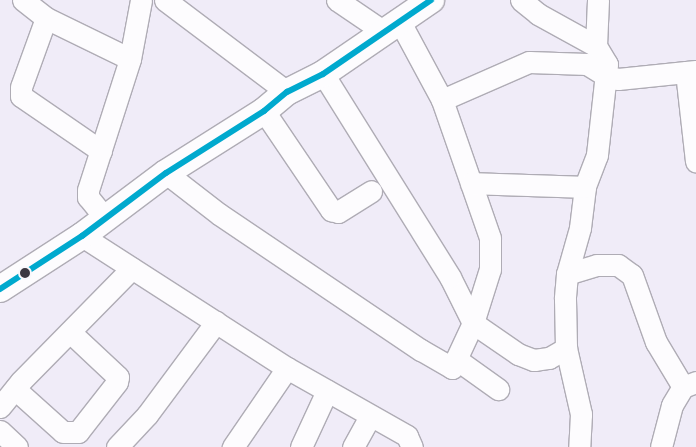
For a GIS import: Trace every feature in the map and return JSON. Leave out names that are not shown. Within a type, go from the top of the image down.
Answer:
[{"type":"street","points":[[23,0],[46,18],[130,58]]},
{"type":"street","points":[[104,218],[88,197],[100,151],[130,58],[140,0]]},
{"type":"street","points":[[166,173],[219,214],[421,350],[452,368],[473,323],[490,269],[490,238],[442,100],[392,27],[337,0]]},
{"type":"street","points":[[0,288],[82,236],[166,173],[264,111],[287,92],[322,74],[431,0]]},
{"type":"street","points":[[521,0],[538,14],[596,46],[607,64],[596,155],[585,187],[580,228],[567,274],[566,348],[581,414],[579,447]]},
{"type":"street","points":[[596,46],[598,0]]},
{"type":"street","points":[[175,3],[287,92]]},
{"type":"street","points":[[46,18],[21,87],[21,96],[100,151]]},
{"type":"street","points":[[442,100],[529,62],[588,64],[606,76],[631,78],[691,72],[696,162]]},
{"type":"street","points":[[322,74],[450,277],[473,323],[518,354],[534,360],[549,358],[566,348]]},
{"type":"street","points":[[264,111],[331,210],[338,212],[371,191]]},
{"type":"street","points":[[471,183],[585,187]]},
{"type":"street","points":[[82,236],[287,368],[408,436],[412,447]]},
{"type":"street","points":[[567,274],[597,265],[618,265],[632,275],[656,342],[690,384],[672,405],[661,447]]},
{"type":"street","points":[[0,407],[15,389],[132,268]]},
{"type":"street","points":[[125,445],[216,322]]},
{"type":"street","points":[[15,389],[63,432],[78,432],[117,382],[118,376],[70,332]]},
{"type":"street","points":[[456,359],[498,389]]},
{"type":"street","points":[[232,447],[287,368]]},
{"type":"street","points":[[301,447],[328,391]]},
{"type":"street","points":[[353,447],[370,416]]},
{"type":"street","points":[[0,431],[17,447]]},
{"type":"transit line","points":[[0,289],[82,236],[166,173],[264,111],[287,92],[323,74],[431,0]]}]
